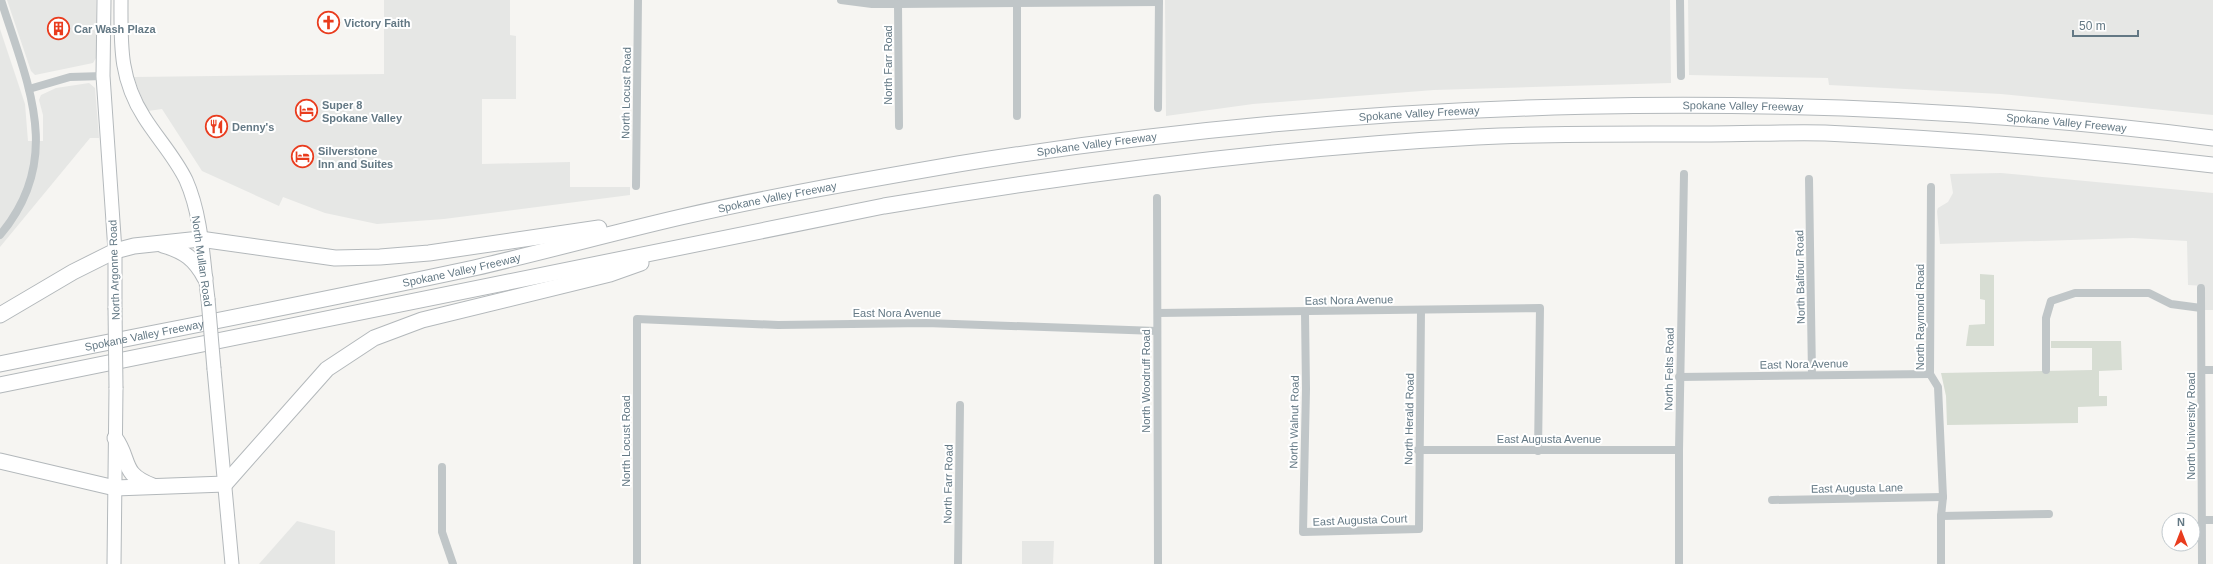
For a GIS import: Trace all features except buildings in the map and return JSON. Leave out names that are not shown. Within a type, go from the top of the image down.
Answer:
[{"type":"highway","name":"Spokane Valley Freeway","points":[[0,364],[476,267],[684,217],[863,181],[962,164],[1106,143],[1292,123],[1476,111],[1673,106],[1859,110],[2009,118],[2213,138]]},
{"type":"highway","name":"Spokane Valley Freeway","points":[[0,385],[884,206],[1003,186],[1247,156],[1476,137],[1584,133],[1822,133],[2064,148],[2213,165]]},
{"type":"highway","points":[[0,315],[73,272],[115,251],[160,244],[200,239],[335,258],[380,257],[429,253],[684,217]]},
{"type":"highway","points":[[160,244],[188,255],[198,266],[205,278]]},
{"type":"highway","points":[[0,461],[115,488],[225,484],[327,369],[374,338],[422,320],[610,274],[695,244]]},
{"type":"highway","points":[[115,438],[121,446],[128,470],[140,480],[154,486]]},
{"type":"main road","name":"North Argonne Road","points":[[104,0],[103,76],[115,251],[116,388],[114,564]]},
{"type":"main road","points":[[104,0],[110,15],[113,61],[121,77],[125,77],[121,50],[121,0]]},
{"type":"main road","name":"North Mullan Road","points":[[125,77],[144,117],[186,180],[197,219],[208,299],[232,564]]},
{"type":"street","points":[[0,234],[20,205],[33,168],[37,129],[29,89],[1,0]]},
{"type":"street","name":"North Locust Road","points":[[636,186],[638,0]]},
{"type":"street","points":[[841,0],[872,4],[1159,1],[1158,108]]},
{"type":"street","points":[[1680,0],[1681,76]]},
{"type":"street","points":[[1017,3],[1017,116]]},
{"type":"street","name":"North Farr Road","points":[[898,4],[899,126]]},
{"type":"street","points":[[29,89],[70,77],[103,76]]},
{"type":"street","name":"North Felts Road","points":[[1679,564],[1679,377],[1684,174]]},
{"type":"street","name":"North Balfour Road","points":[[1809,179],[1812,375]]},
{"type":"street","name":"North Raymond Road","points":[[1931,187],[1930,374],[1938,387],[1943,497],[1940,564]]},
{"type":"street","name":"North Woodruff Road","points":[[1157,198],[1158,564]]},
{"type":"street","name":"North University Road","points":[[2201,288],[2202,564]]},
{"type":"street","points":[[2046,370],[2046,318],[2051,301],[2075,293],[2149,293],[2171,304],[2201,308]]},
{"type":"street","name":"East Nora Avenue","points":[[1158,313],[1540,308],[1538,451]]},
{"type":"street","name":"North Herald Road","points":[[1419,529],[1418,450],[1421,310]]},
{"type":"street","name":"North Walnut Road","points":[[1303,532],[1306,389],[1305,312]]},
{"type":"street","name":"North Locust Road","points":[[637,319],[637,564]]},
{"type":"street","name":"East Nora Avenue","points":[[637,319],[778,325],[926,323],[1157,331]]},
{"type":"street","points":[[2202,370],[2213,370]]},
{"type":"street","name":"East Nora Avenue","points":[[1679,377],[1930,374]]},
{"type":"street","name":"North Farr Road","points":[[958,564],[960,405]]},
{"type":"street","name":"East Augusta Avenue","points":[[1418,450],[1679,450]]},
{"type":"street","points":[[442,467],[442,532],[454,564]]},
{"type":"street","name":"East Augusta Lane","points":[[1772,500],[1943,497]]},
{"type":"street","points":[[1941,516],[2049,514]]},
{"type":"street","points":[[2202,520],[2213,520]]},
{"type":"street","name":"East Augusta Court","points":[[1303,532],[1419,529]]},
{"type":"shaded area","points":[[7,0],[96,0],[96,58],[93,63],[35,75],[31,71]]},
{"type":"shaded area","points":[[384,0],[510,0],[510,35],[516,36],[516,99],[482,99],[482,164],[570,162],[570,187],[630,187],[630,195],[444,219],[377,224],[325,213],[283,197],[279,206],[202,171],[162,109],[148,111],[134,77],[384,74]]},
{"type":"shaded area","points":[[1165,0],[1670,0],[1671,83],[1434,90],[1253,104],[1166,116]]},
{"type":"shaded area","points":[[1688,0],[2213,0],[2213,115],[2001,94],[1829,85],[1828,78],[1689,75]]},
{"type":"shaded area","points":[[0,29],[25,104],[28,141],[43,141],[43,115],[39,100],[41,95],[56,88],[89,83],[95,88],[99,138],[90,138],[0,247]]},
{"type":"shaded area","points":[[2001,173],[2213,193],[2213,310],[2205,310],[2205,286],[2188,285],[2187,241],[2133,238],[1940,244],[1937,211],[1938,208],[1948,202],[1953,193],[1950,174]]},
{"type":"shaded area","points":[[1980,274],[1994,275],[1994,346],[1966,346],[1969,325],[1985,324],[1985,300],[1980,299]]},
{"type":"shaded area","points":[[2051,341],[2121,341],[2122,370],[2099,371],[2099,396],[2107,396],[2107,406],[2078,407],[2078,423],[1947,425],[1946,396],[1941,373],[2092,370],[2092,348],[2051,348]]},
{"type":"shaded area","points":[[297,521],[335,531],[335,564],[259,564]]},
{"type":"shaded area","points":[[1022,541],[1054,541],[1053,564],[1022,564]]},
{"type":"place","name":"Victory Faith","points":[[329,23]]},
{"type":"place","name":"Car Wash Plaza","points":[[59,29]]},
{"type":"place","name":"Super 8 Spokane Valley","points":[[307,111]]},
{"type":"place","name":"Denny's","points":[[216,127]]},
{"type":"place","name":"Silverstone Inn and Suites","points":[[302,157]]}]
